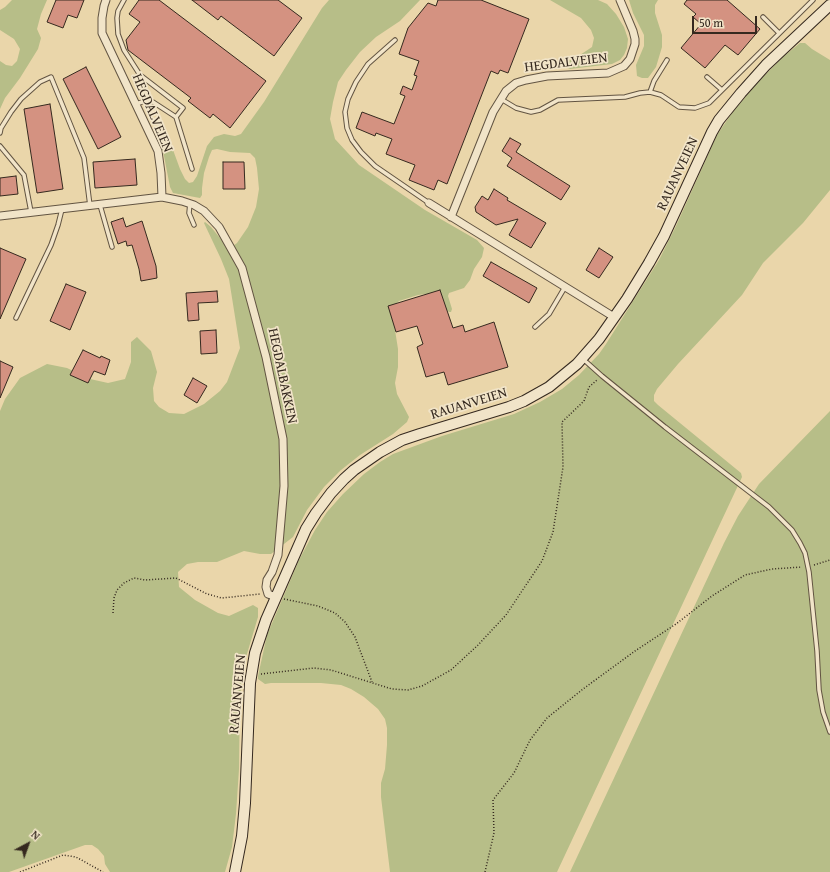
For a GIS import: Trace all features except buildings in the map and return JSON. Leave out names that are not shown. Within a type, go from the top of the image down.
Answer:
[{"type":"main road","name":"RAUANVEIEN","points":[[235,872],[242,836],[245,803],[251,675],[258,640],[272,596],[316,513],[331,493],[354,470],[380,452],[402,440],[524,401],[549,387],[568,372],[599,339],[642,275],[661,242],[719,120],[766,65],[830,5]]},
{"type":"street","name":"HEGDALVEIEN","points":[[106,0],[102,18],[102,33],[158,151],[162,197]]},
{"type":"street","name":"HEGDALVEIEN","points":[[451,217],[493,112],[506,91],[516,83],[526,80],[546,76],[608,73],[624,66],[633,53],[635,39],[633,30],[620,0]]},
{"type":"street","points":[[0,216],[162,197]]},
{"type":"street","name":"HEGDALBAKKEN","points":[[162,197],[182,200],[204,211],[215,222],[242,268],[266,357],[282,439],[284,486],[278,556],[272,572],[267,580],[266,587],[272,596]]},
{"type":"street","points":[[429,203],[614,317]]},
{"type":"lane","points":[[124,0],[118,11],[117,18],[118,34],[124,50],[140,75],[182,108],[176,117]]},
{"type":"lane","points":[[500,99],[516,108],[531,112],[540,110],[558,100],[625,97],[650,92],[679,106],[695,108],[709,103],[813,0]]},
{"type":"lane","points":[[763,17],[779,33]]},
{"type":"lane","points":[[395,40],[368,64],[356,82],[348,99],[345,112],[347,128],[352,140],[361,152],[375,166],[429,203]]},
{"type":"lane","points":[[650,92],[654,81],[668,60]]},
{"type":"lane","points":[[0,133],[1,128],[21,99],[40,82],[51,77],[84,158],[90,206]]},
{"type":"lane","points":[[707,77],[722,90]]},
{"type":"lane","points":[[136,104],[145,101],[153,102],[176,117],[192,169]]},
{"type":"lane","points":[[0,146],[24,175],[31,212]]},
{"type":"lane","points":[[190,203],[190,213],[194,225]]},
{"type":"lane","points":[[100,205],[112,247]]},
{"type":"lane","points":[[16,318],[51,245],[62,209]]},
{"type":"lane","points":[[535,327],[549,314],[566,287]]},
{"type":"lane","points":[[582,358],[665,427],[769,507],[792,530],[805,553],[808,566],[817,652],[819,690],[823,712],[830,732]]},
{"type":"path","points":[[251,675],[314,668],[331,670],[392,689],[408,690],[422,686],[451,670],[478,646],[506,615],[542,561],[553,532],[564,467],[562,422],[584,401],[589,387],[602,376]]},
{"type":"path","points":[[485,872],[494,833],[493,800],[514,773],[530,740],[547,718],[583,689],[635,651],[676,624],[712,596],[745,575],[772,569],[808,566],[830,560]]},
{"type":"path","points":[[112,613],[114,598],[117,590],[124,583],[134,578],[146,580],[176,578],[207,594],[222,598],[258,594],[318,606],[335,613],[345,622],[355,637],[372,682]]},
{"type":"path","points":[[20,872],[63,855],[76,857],[103,872]]},
{"type":"green space","points":[[12,0],[47,0],[37,29],[41,38],[38,49],[20,78],[5,98],[0,109],[0,61],[6,65],[12,66],[17,61],[20,49],[14,39],[0,30],[0,10]]},
{"type":"green space","points":[[329,0],[420,0],[400,21],[376,37],[360,52],[346,70],[338,82],[330,119],[335,139],[359,165],[425,210],[477,240],[484,248],[482,257],[464,288],[449,293],[448,296],[452,309],[451,312],[425,294],[399,301],[392,311],[398,349],[398,367],[395,383],[397,394],[409,417],[407,422],[393,434],[360,455],[341,470],[324,487],[307,510],[293,537],[271,554],[260,554],[244,551],[217,562],[198,562],[187,564],[178,572],[179,587],[195,600],[218,613],[229,616],[253,605],[258,608],[258,617],[244,664],[240,697],[239,769],[236,814],[232,847],[225,872],[110,872],[105,864],[104,856],[98,849],[92,845],[85,845],[9,872],[0,872],[0,411],[5,399],[20,378],[47,364],[67,368],[90,379],[108,383],[125,379],[131,362],[131,342],[137,337],[151,351],[157,372],[153,388],[154,401],[159,407],[169,413],[184,414],[204,404],[220,391],[227,382],[240,348],[229,279],[204,223],[205,222],[211,227],[224,243],[233,246],[237,243],[248,227],[256,207],[259,189],[255,158],[250,153],[230,152],[217,149],[212,150],[204,173],[202,195],[200,198],[173,193],[170,187],[157,131],[158,125],[162,123],[165,128],[185,179],[189,183],[193,182],[197,176],[207,146],[214,137],[224,134],[235,136],[241,134],[264,102],[322,8]]},
{"type":"green space","points":[[550,0],[598,0],[607,4],[616,14],[624,27],[628,39],[627,48],[624,55],[620,60],[612,64],[570,69],[566,67],[568,61],[592,47],[594,38],[591,30],[581,18]]},
{"type":"green space","points":[[629,0],[658,0],[655,5],[655,13],[662,35],[662,47],[656,67],[648,78],[637,76],[636,65],[644,46],[644,35],[633,13]]},
{"type":"green space","points":[[800,43],[805,43],[830,60],[830,190],[803,223],[763,263],[742,295],[678,364],[657,389],[654,395],[654,401],[658,405],[741,473],[742,477],[557,872],[390,872],[381,797],[381,783],[385,769],[387,745],[387,728],[385,719],[378,709],[364,697],[341,685],[321,683],[265,684],[258,679],[267,635],[299,560],[315,530],[327,512],[364,474],[380,462],[393,454],[442,436],[514,414],[540,402],[562,389],[579,375],[599,354],[606,344],[659,260],[717,135],[732,113],[758,82],[783,57]]},
{"type":"green space","points":[[830,411],[830,872],[570,872],[738,516],[759,484]]}]
